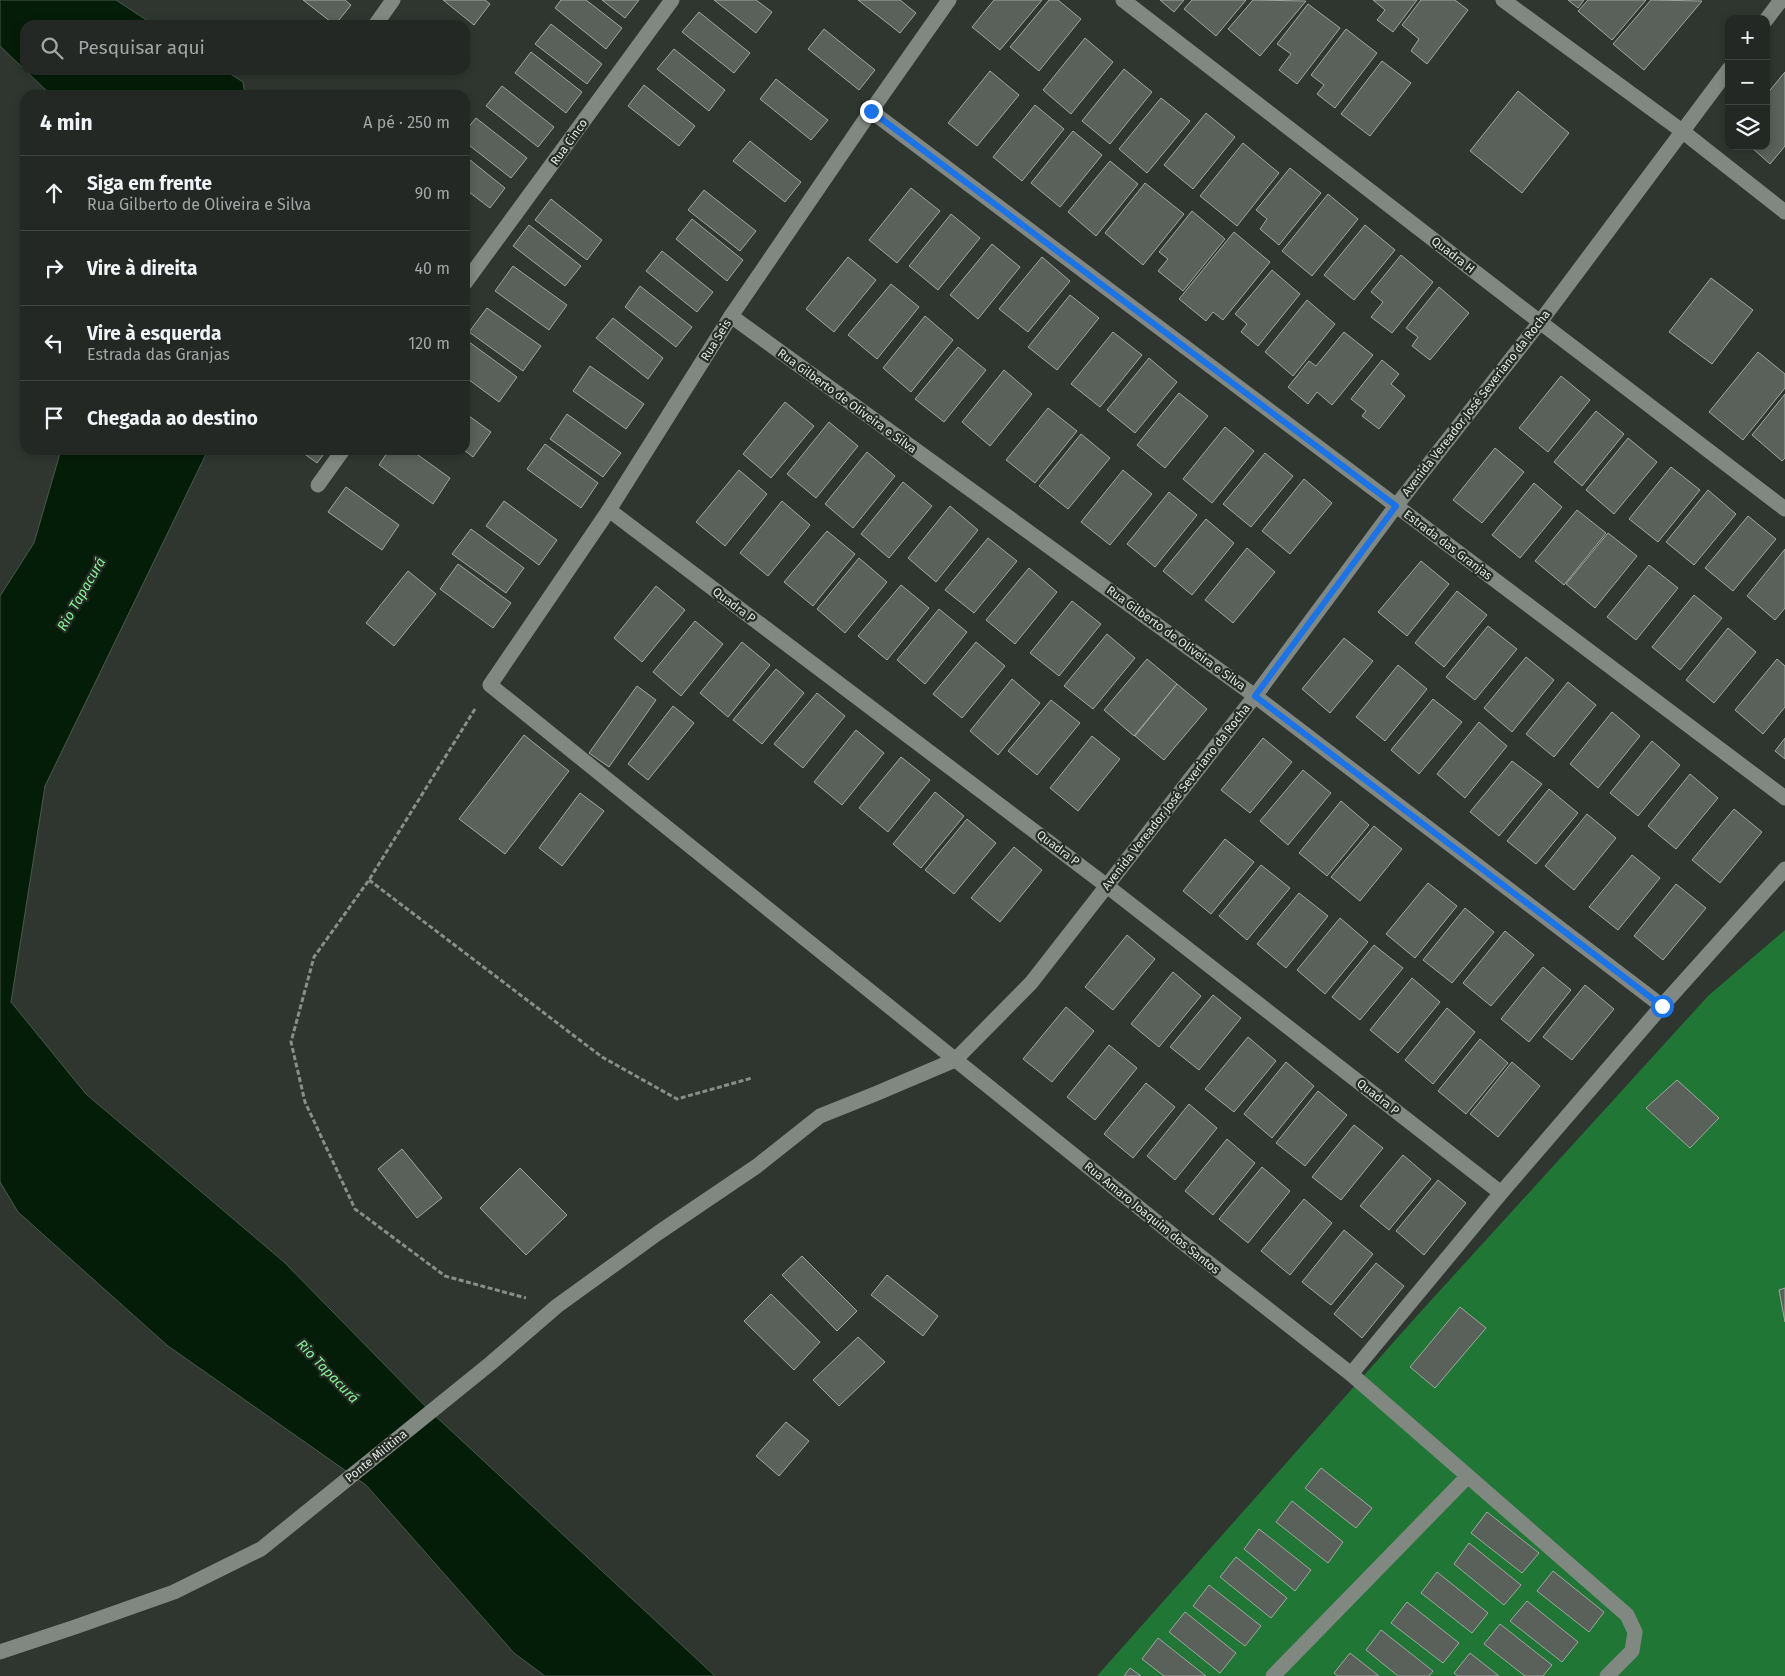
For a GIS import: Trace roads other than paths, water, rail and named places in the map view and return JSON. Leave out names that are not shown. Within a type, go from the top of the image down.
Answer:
[{"type":"street","points":[[379,20],[393,0]]},
{"type":"street","name":"Rua Cinco","points":[[470,277],[672,0]]},
{"type":"street","name":"Rua Seis","points":[[490,685],[609,510],[731,316],[949,0]]},
{"type":"street","name":"Quadra H","points":[[1123,0],[1785,509]]},
{"type":"street","points":[[1503,0],[1682,131],[1785,212]]},
{"type":"street","points":[[1770,15],[1781,0]]},
{"type":"street","name":"Avenida Vereador José Severiano da Rocha","points":[[955,1060],[1031,983],[1107,886],[1255,696],[1396,506],[1540,322],[1725,74]]},
{"type":"street","name":"Estrada das Granjas","points":[[871,111],[1785,798]]},
{"type":"street","name":"Rua Gilberto de Oliveira e Silva","points":[[731,316],[1255,696],[1662,1006]]},
{"type":"street","points":[[318,485],[339,455]]},
{"type":"street","name":"Quadra P","points":[[609,510],[1107,886],[1501,1193]]},
{"type":"street","name":"Rua Amaro Joaquim dos Santos","points":[[490,685],[1173,1235],[1351,1374],[1627,1615],[1635,1632],[1632,1651],[1606,1676]]},
{"type":"street","points":[[1351,1374],[1501,1193],[1662,1006],[1785,868]]},
{"type":"street","name":"Ponte Militina","points":[[0,1652],[174,1592],[261,1549],[491,1363],[556,1306],[658,1233],[757,1166],[820,1116],[955,1060]]},
{"type":"street","points":[[1273,1676],[1468,1476]]},
{"type":"water","points":[[0,0],[116,0],[146,20],[20,20],[20,65],[0,46]]},
{"type":"water","points":[[30,75],[232,75],[243,82],[244,90],[46,90]]},
{"type":"water","name":"Rio Tapacurá","points":[[60,455],[206,455],[45,786],[11,1002],[86,1094],[284,1262],[430,1411],[715,1676],[545,1676],[514,1653],[366,1485],[168,1346],[18,1212],[0,1182],[0,596],[34,543]]}]
